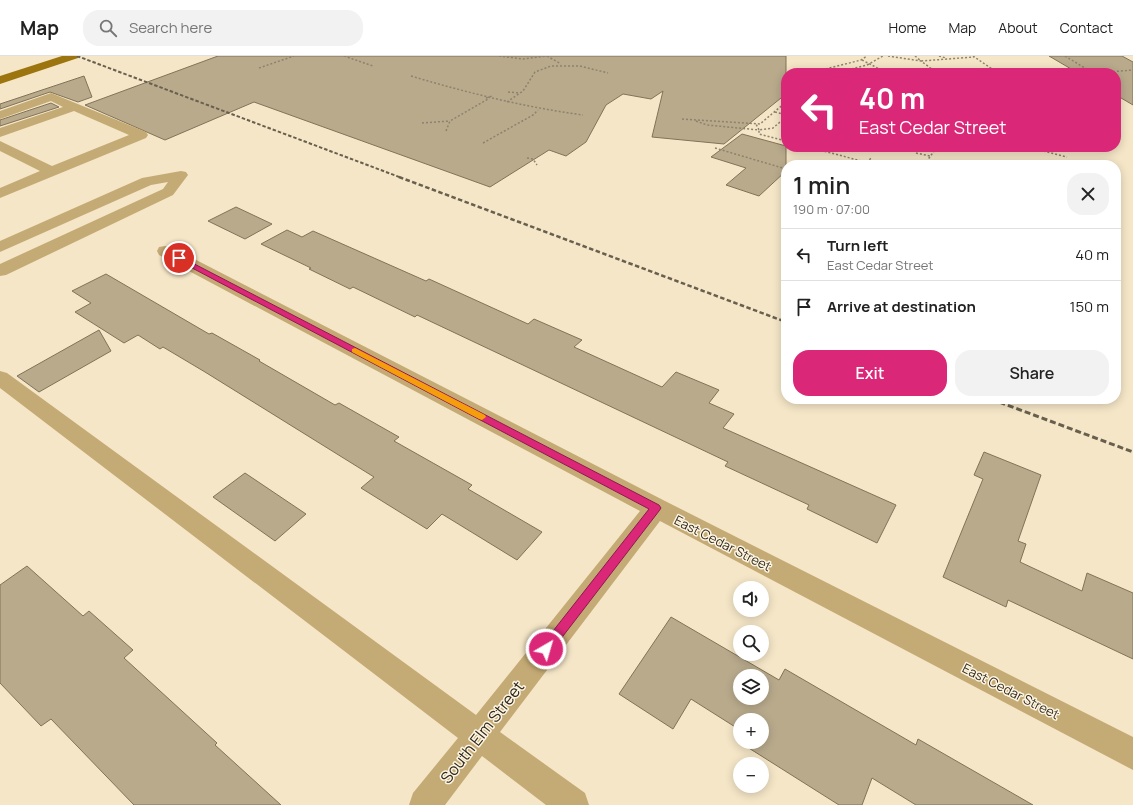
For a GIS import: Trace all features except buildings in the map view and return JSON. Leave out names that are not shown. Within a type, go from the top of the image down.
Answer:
[{"type":"main road","points":[[0,70],[43,56]]},
{"type":"main road","points":[[0,80],[74,56]]},
{"type":"street","points":[[0,115],[51,97],[141,135],[0,193]]},
{"type":"street","points":[[0,133],[74,106]]},
{"type":"street","points":[[0,145],[52,172]]},
{"type":"street","points":[[0,247],[147,181],[181,175],[168,192],[0,271]]},
{"type":"street","name":"East Cedar Street","points":[[165,251],[656,508],[1133,754]]},
{"type":"street","points":[[0,378],[480,734],[573,805]]},
{"type":"street","name":"South Elm Street","points":[[425,805],[656,508]]},
{"type":"path","points":[[259,68],[294,56]]},
{"type":"path","points":[[344,56],[373,66]]},
{"type":"path","points":[[499,56],[519,60],[534,60],[547,56],[558,61],[562,65]]},
{"type":"path","points":[[830,68],[861,60],[868,56]]},
{"type":"path","points":[[855,68],[877,62],[883,56]]},
{"type":"path","points":[[888,56],[921,60],[974,56],[991,68]]},
{"type":"path","points":[[915,56],[931,68]]},
{"type":"path","points":[[939,56],[950,58]]},
{"type":"path","points":[[1065,56],[1085,68]]},
{"type":"path","points":[[861,60],[878,68]]},
{"type":"path","points":[[506,103],[520,93],[528,84],[535,72],[551,66],[580,66],[608,73]]},
{"type":"path","points":[[1121,71],[1133,70]]},
{"type":"path","points":[[411,76],[488,99],[538,109],[583,115]]},
{"type":"path","points":[[508,92],[520,93]]},
{"type":"path","points":[[486,98],[492,96]]},
{"type":"path","points":[[422,123],[450,121],[488,99]]},
{"type":"path","points":[[682,119],[705,119],[760,124],[781,106]]},
{"type":"path","points":[[483,143],[533,115],[538,109]]},
{"type":"path","points":[[774,112],[781,114]]},
{"type":"path","points":[[693,120],[707,125],[759,130],[773,128],[781,121]]},
{"type":"path","points":[[446,131],[450,121]]},
{"type":"path","points":[[756,124],[759,134],[781,140]]},
{"type":"path","points":[[715,148],[781,168]]},
{"type":"path","points":[[826,152],[856,160]]},
{"type":"path","points":[[927,160],[933,152]]},
{"type":"path","points":[[1048,152],[1067,157]]},
{"type":"path","points":[[916,153],[930,156]]},
{"type":"path","points":[[527,158],[533,159],[537,164]]},
{"type":"railway","points":[[77,56],[402,178]]},
{"type":"railway","points":[[399,177],[781,320]]},
{"type":"railway","points":[[1004,404],[1133,452]]},
{"type":"slow traffic","points":[[355,350],[482,417]]},
{"type":"route","points":[[179,258],[656,508],[546,649]]}]
